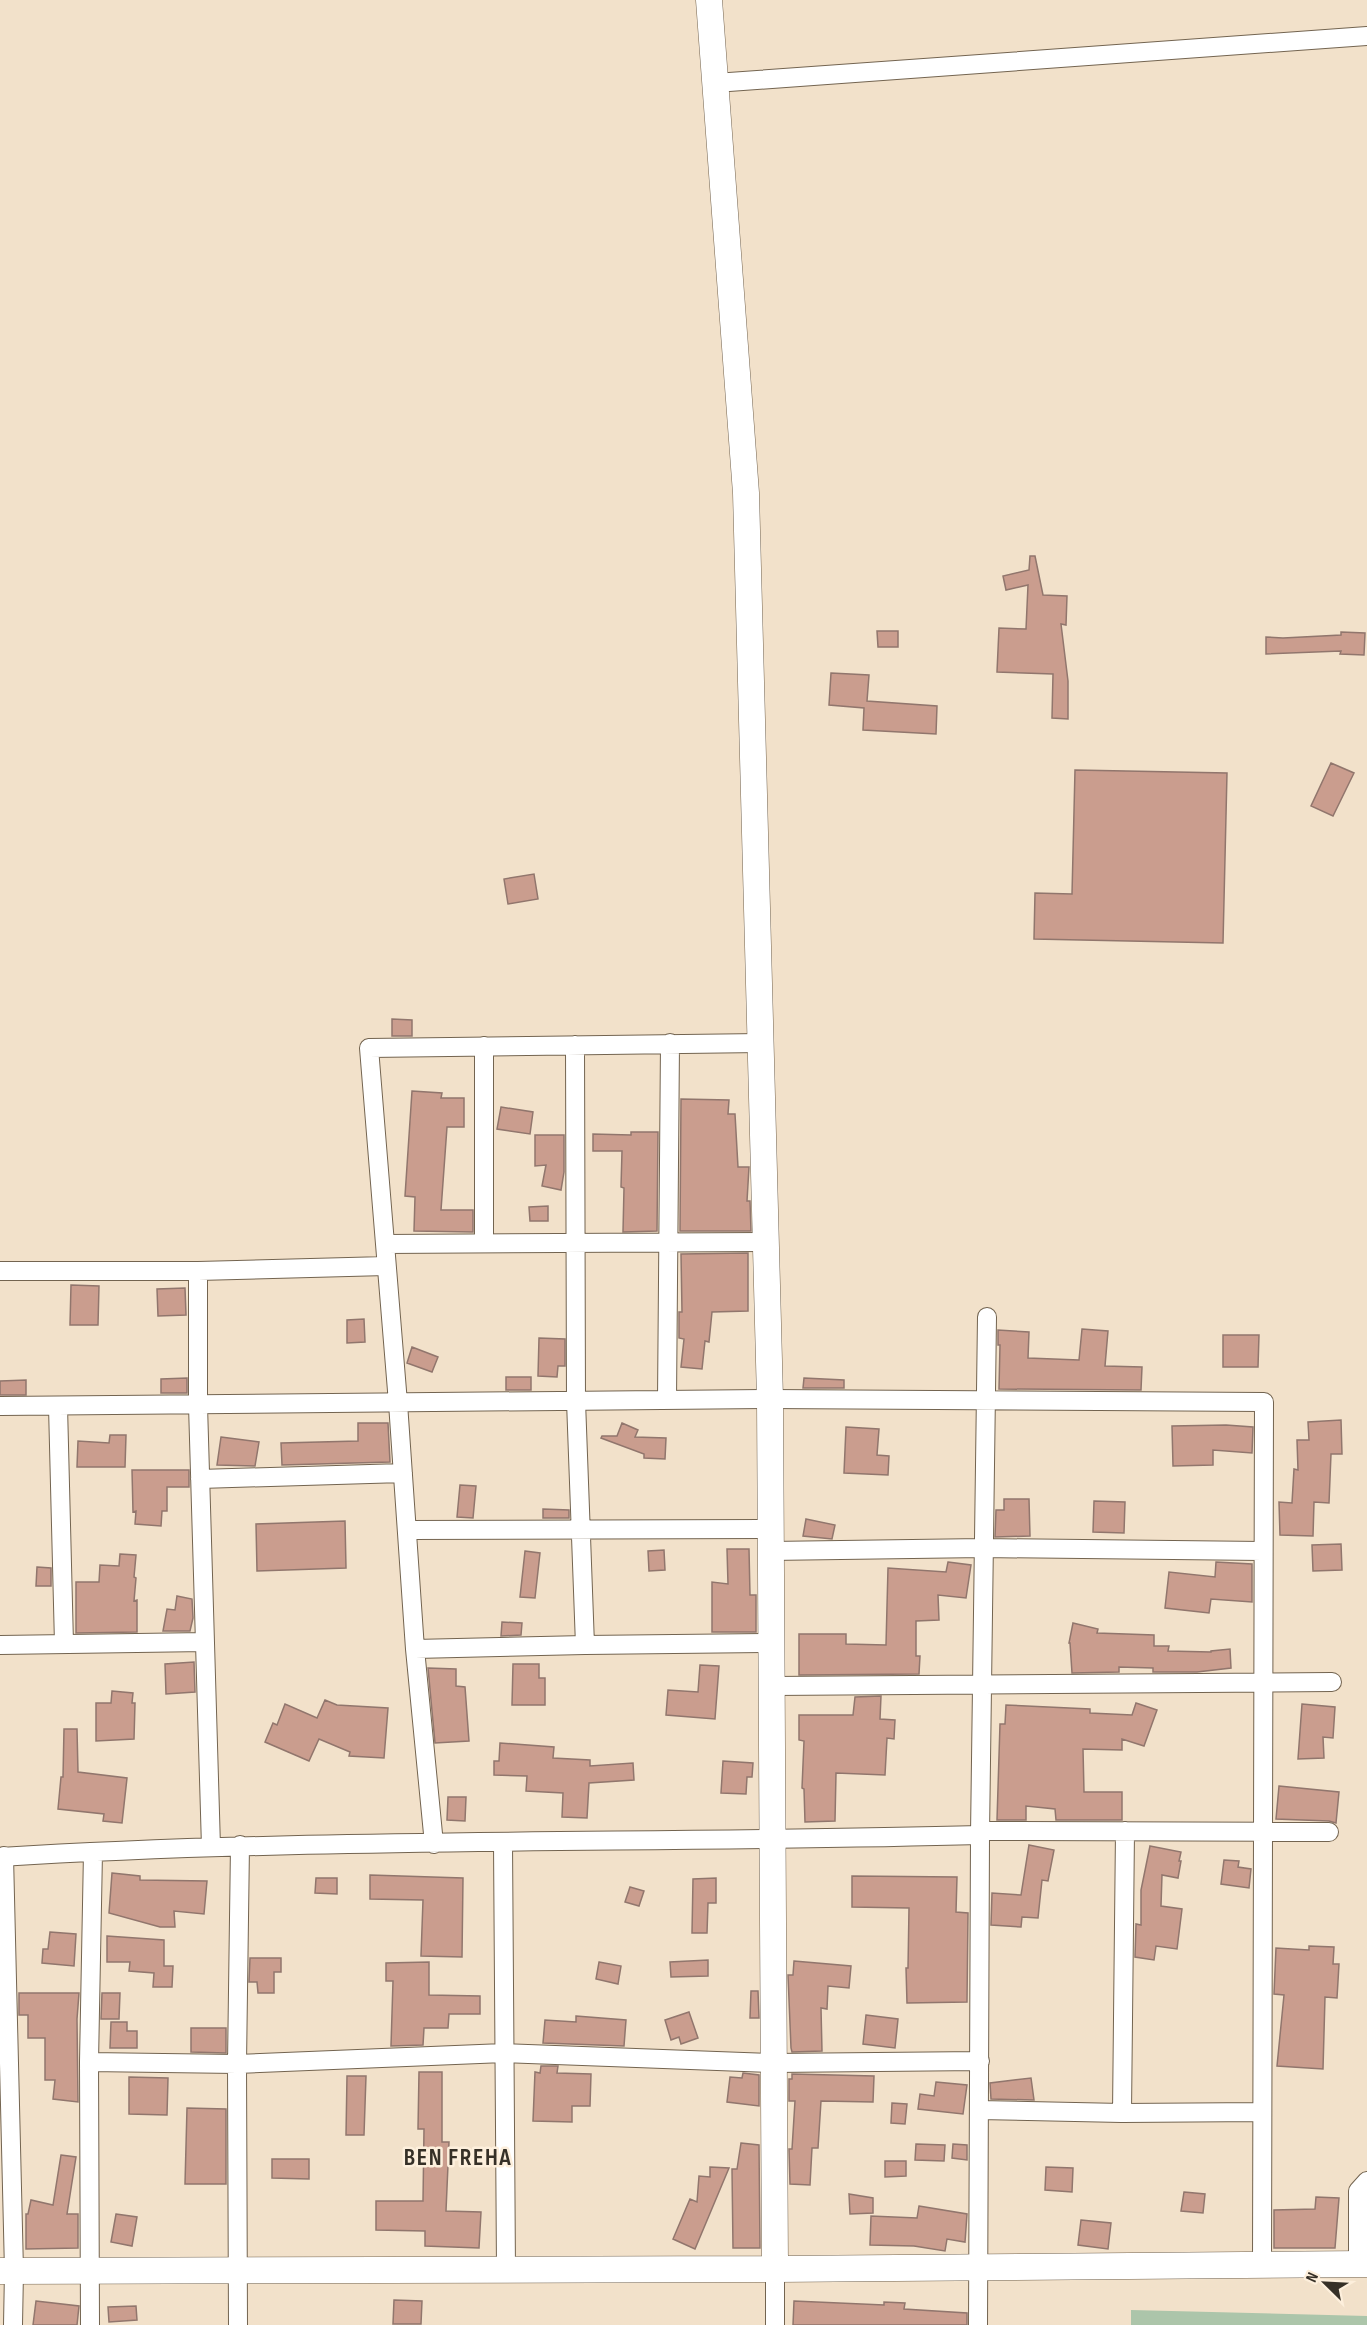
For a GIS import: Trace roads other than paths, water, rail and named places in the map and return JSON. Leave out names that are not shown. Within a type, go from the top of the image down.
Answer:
[{"type":"main road","points":[[709,0],[746,493],[770,1399],[774,2269]]},
{"type":"main road","points":[[7,2271],[774,2269],[1362,2264]]},
{"type":"street","points":[[715,83],[1367,36]]},
{"type":"street","points":[[667,1400],[670,1043]]},
{"type":"street","points":[[434,1844],[415,1649],[398,1403],[369,1048],[761,1043]]},
{"type":"street","points":[[575,1045],[576,1401],[585,1645]]},
{"type":"street","points":[[484,1046],[484,1243]]},
{"type":"street","points":[[385,1244],[767,1242]]},
{"type":"street","points":[[0,1271],[198,1271],[386,1266]]},
{"type":"street","points":[[198,1271],[198,1405],[211,1847]]},
{"type":"street","points":[[978,2325],[980,1833],[987,1317]]},
{"type":"street","points":[[0,1406],[770,1399],[1264,1402],[1262,2265]]},
{"type":"street","points":[[58,1406],[64,1644]]},
{"type":"street","points":[[200,1479],[403,1473]]},
{"type":"street","points":[[407,1530],[581,1530],[983,1548],[1262,1551]]},
{"type":"street","points":[[0,1645],[205,1642]]},
{"type":"street","points":[[415,1649],[772,1643]]},
{"type":"street","points":[[772,1686],[1332,1682]]},
{"type":"street","points":[[1122,2113],[1125,1831]]},
{"type":"street","points":[[13,2325],[7,2271],[2,1857],[240,1845],[772,1841],[980,1833],[1125,1831],[1329,1832]]},
{"type":"street","points":[[503,1843],[506,2269]]},
{"type":"street","points":[[238,2325],[237,2064],[240,1845]]},
{"type":"street","points":[[90,2325],[89,2062],[93,1852]]},
{"type":"street","points":[[89,2062],[237,2064],[504,2053],[773,2063],[980,2061]]},
{"type":"street","points":[[980,2110],[1122,2113],[1262,2112]]},
{"type":"street","points":[[1362,2264],[1358,2191],[1367,2181]]},
{"type":"street","points":[[774,2269],[774,2325]]},
{"type":"district","name":"BEN FREHA","points":[[458,2157]]}]
